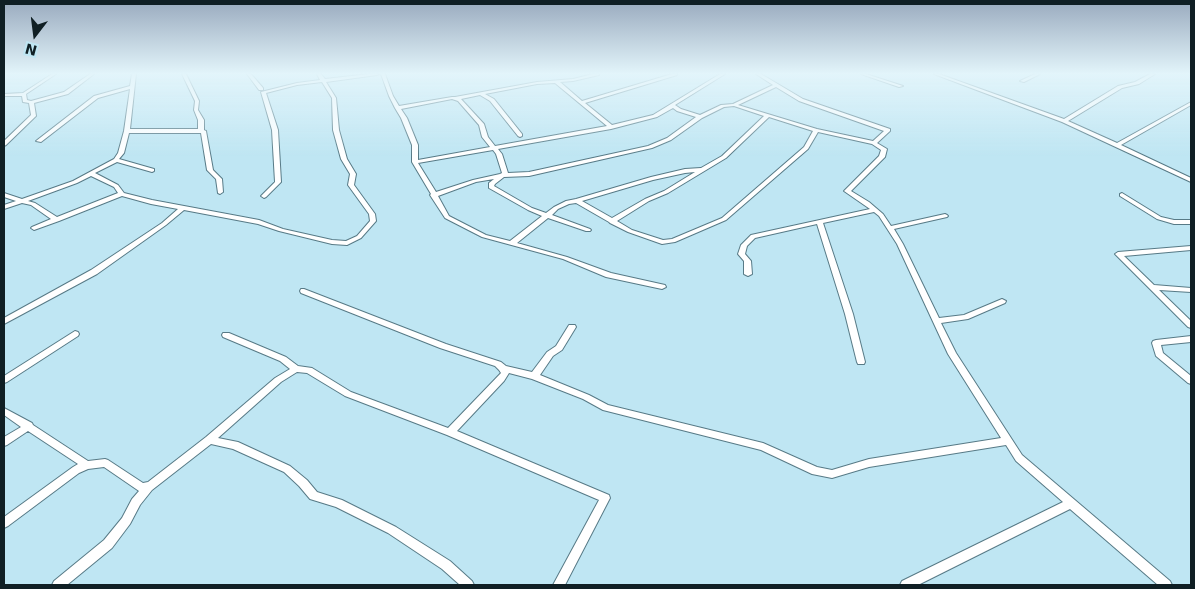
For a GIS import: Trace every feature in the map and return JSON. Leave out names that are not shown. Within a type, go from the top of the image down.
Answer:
[{"type":"street","points":[[4,144],[34,116],[31,102],[28,101]]},
{"type":"street","points":[[38,141],[90,101]]},
{"type":"street","points":[[4,207],[92,174],[116,160],[121,153],[127,131],[131,101]]},
{"type":"street","points":[[198,101],[196,110],[202,120],[201,130],[204,133],[210,170],[219,179],[220,192]]},
{"type":"street","points":[[264,196],[278,182],[275,130],[266,101]]},
{"type":"street","points":[[34,228],[122,194],[183,208],[226,214],[332,242],[348,243],[359,236],[373,221],[372,214],[351,185],[352,174],[344,158],[336,130],[334,101]]},
{"type":"street","points":[[394,101],[404,118],[415,145],[415,162],[447,217],[454,222],[484,236],[565,258],[609,275],[662,287]]},
{"type":"street","points":[[397,108],[436,101]]},
{"type":"street","points":[[461,101],[482,125],[485,137],[496,147],[505,172],[504,175]]},
{"type":"street","points":[[493,101],[520,135]]},
{"type":"street","points":[[581,103],[586,101]]},
{"type":"street","points":[[415,162],[611,127],[655,116],[679,101]]},
{"type":"street","points":[[433,195],[475,181],[504,175],[529,174],[650,147],[669,139],[700,117],[724,106],[734,105],[741,101]]},
{"type":"street","points":[[805,101],[888,130],[874,143]]},
{"type":"street","points":[[1011,101],[1064,121],[1191,180]]},
{"type":"street","points":[[1064,121],[1096,101]]},
{"type":"street","points":[[581,103],[611,127]]},
{"type":"street","points":[[1118,145],[1191,103]]},
{"type":"street","points":[[734,105],[816,130],[874,143],[884,148],[882,157],[847,191],[875,210],[890,228],[900,244],[952,354],[1008,441],[1019,458],[1166,585]]},
{"type":"street","points":[[673,106],[700,117]]},
{"type":"street","points":[[612,222],[639,204],[666,192],[724,156],[768,116]]},
{"type":"street","points":[[127,131],[201,130]]},
{"type":"street","points":[[577,201],[612,222],[662,242],[673,241],[724,219],[806,148],[816,130]]},
{"type":"street","points":[[116,160],[152,170]]},
{"type":"street","points":[[511,244],[547,215],[568,202],[651,179],[685,171],[703,170]]},
{"type":"street","points":[[92,174],[116,186],[122,194]]},
{"type":"street","points":[[504,175],[492,183],[491,187],[530,209],[588,230]]},
{"type":"street","points":[[4,195],[24,200],[57,220]]},
{"type":"street","points":[[1122,195],[1158,218],[1174,222],[1191,222]]},
{"type":"street","points":[[4,321],[94,272],[164,224],[183,208]]},
{"type":"street","points":[[748,274],[747,261],[741,254],[744,245],[753,236],[875,210]]},
{"type":"street","points":[[890,228],[945,216]]},
{"type":"street","points":[[819,222],[849,314],[860,362]]},
{"type":"street","points":[[1191,248],[1118,254],[1191,325]]},
{"type":"street","points":[[1155,288],[1191,290]]},
{"type":"street","points":[[304,291],[443,346],[498,364],[503,368],[534,376],[586,397],[606,408],[763,447],[816,471],[832,474],[869,463],[1008,441]]},
{"type":"street","points":[[936,321],[965,317],[1002,301]]},
{"type":"street","points":[[534,376],[550,354],[559,348],[572,326]]},
{"type":"street","points":[[4,380],[75,334]]},
{"type":"street","points":[[226,335],[283,359],[296,369],[315,372],[335,388],[348,394],[450,432],[605,498],[559,585]]},
{"type":"street","points":[[1191,339],[1156,343],[1158,354],[1191,381]]},
{"type":"street","points":[[450,432],[501,379],[505,373],[503,368]]},
{"type":"street","points":[[4,523],[76,470],[87,465],[105,463],[142,488],[151,486],[209,440],[278,380],[296,369]]},
{"type":"street","points":[[4,411],[87,465]]},
{"type":"street","points":[[4,442],[29,426]]},
{"type":"street","points":[[209,440],[234,445],[288,469],[303,482],[314,496],[338,504],[392,530],[446,564],[468,585]]},
{"type":"street","points":[[58,585],[108,544],[126,521],[136,502],[148,488]]},
{"type":"street","points":[[906,585],[1070,504]]}]
